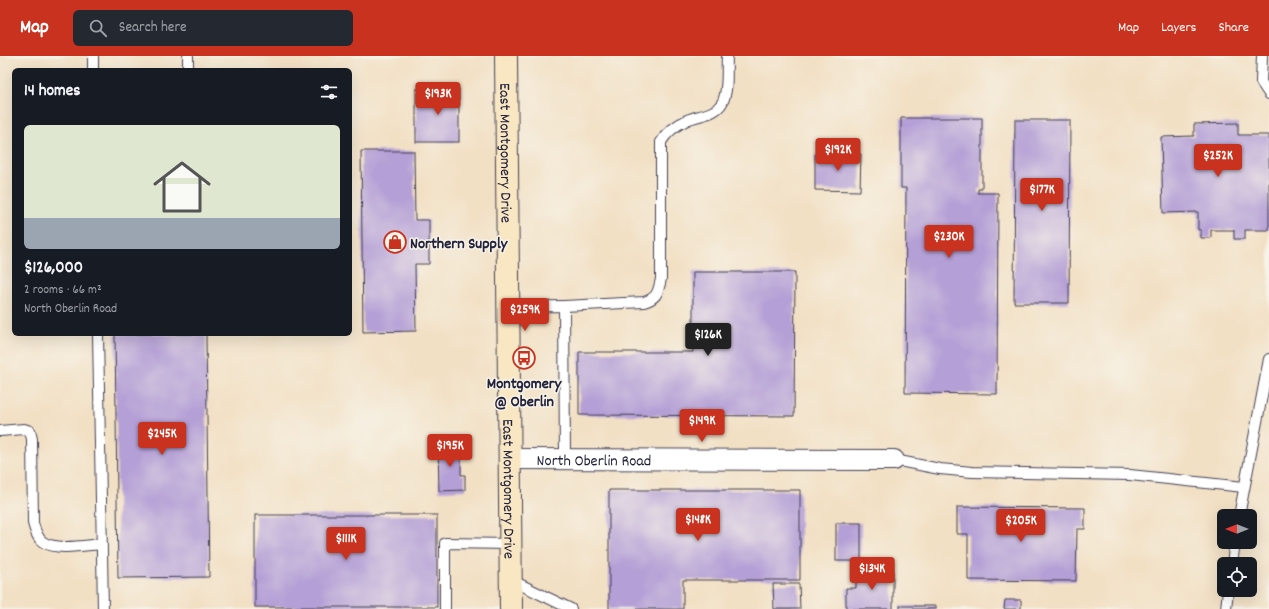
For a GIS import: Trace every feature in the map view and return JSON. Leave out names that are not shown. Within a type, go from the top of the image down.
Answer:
[{"type":"main road","name":"East Montgomery Drive","points":[[506,56],[511,609]]},
{"type":"street","name":"North Oberlin Road","points":[[509,459],[894,460]]},
{"type":"lane","points":[[94,56],[94,68]]},
{"type":"lane","points":[[188,56],[188,68]]},
{"type":"lane","points":[[508,307],[564,306],[644,302],[652,300],[658,293],[660,279],[661,142],[666,133],[675,127],[687,120],[716,110],[722,103],[726,91],[727,56]]},
{"type":"lane","points":[[1262,56],[1261,82],[1269,94]]},
{"type":"lane","points":[[564,306],[565,459]]},
{"type":"lane","points":[[98,336],[103,609]]},
{"type":"lane","points":[[1240,509],[1269,359]]},
{"type":"lane","points":[[0,430],[24,429],[30,431],[32,439],[33,523],[36,533],[42,542],[52,546],[102,544]]},
{"type":"lane","points":[[894,460],[940,469],[972,472],[1130,475],[1244,487]]},
{"type":"lane","points":[[445,609],[445,543],[510,544]]},
{"type":"lane","points":[[511,580],[571,609]]},
{"type":"lane","points":[[1226,609],[1227,597]]},
{"type":"building","points":[[416,89],[459,89],[459,142],[416,142]]},
{"type":"building","points":[[901,118],[982,118],[982,189],[978,189],[978,193],[998,193],[997,394],[905,393],[906,188],[901,188]]},
{"type":"building","points":[[1015,120],[1070,120],[1069,303],[1014,303]]},
{"type":"building","points":[[1238,123],[1238,135],[1269,135],[1269,230],[1245,230],[1245,239],[1234,239],[1234,230],[1211,230],[1211,238],[1201,238],[1201,230],[1198,230],[1198,212],[1163,213],[1161,137],[1194,136],[1194,124]]},
{"type":"building","name":"Northern Supply","points":[[361,151],[414,151],[415,220],[429,220],[429,264],[415,264],[416,331],[363,332]]},
{"type":"building","points":[[815,154],[861,154],[860,191],[815,190]]},
{"type":"building","points":[[693,272],[795,272],[794,416],[579,415],[579,352],[693,352]]},
{"type":"building","points":[[115,336],[206,336],[209,577],[118,578]]},
{"type":"building","points":[[457,441],[457,453],[461,453],[461,475],[465,475],[465,490],[439,491],[438,442]]},
{"type":"building","points":[[609,490],[800,490],[800,580],[683,580],[683,609],[609,609]]},
{"type":"building","points":[[957,507],[1085,508],[1085,529],[1077,529],[1076,581],[968,580],[968,534],[957,534]]},
{"type":"building","points":[[255,515],[437,515],[437,607],[255,607]]},
{"type":"building","points":[[836,523],[861,523],[861,561],[836,561]]},
{"type":"building","points":[[856,570],[893,570],[893,609],[846,609],[846,588],[856,588]]},
{"type":"building","points":[[773,584],[799,584],[800,609],[774,609]]},
{"type":"building","points":[[1005,600],[1021,600],[1021,609],[1004,609]]},
{"type":"building","points":[[900,606],[936,606],[936,609],[900,609]]},
{"type":"place","name":"Northern Supply","points":[[395,242]]},
{"type":"place","name":"Montgomery @ Oberlin","points":[[524,358]]}]
